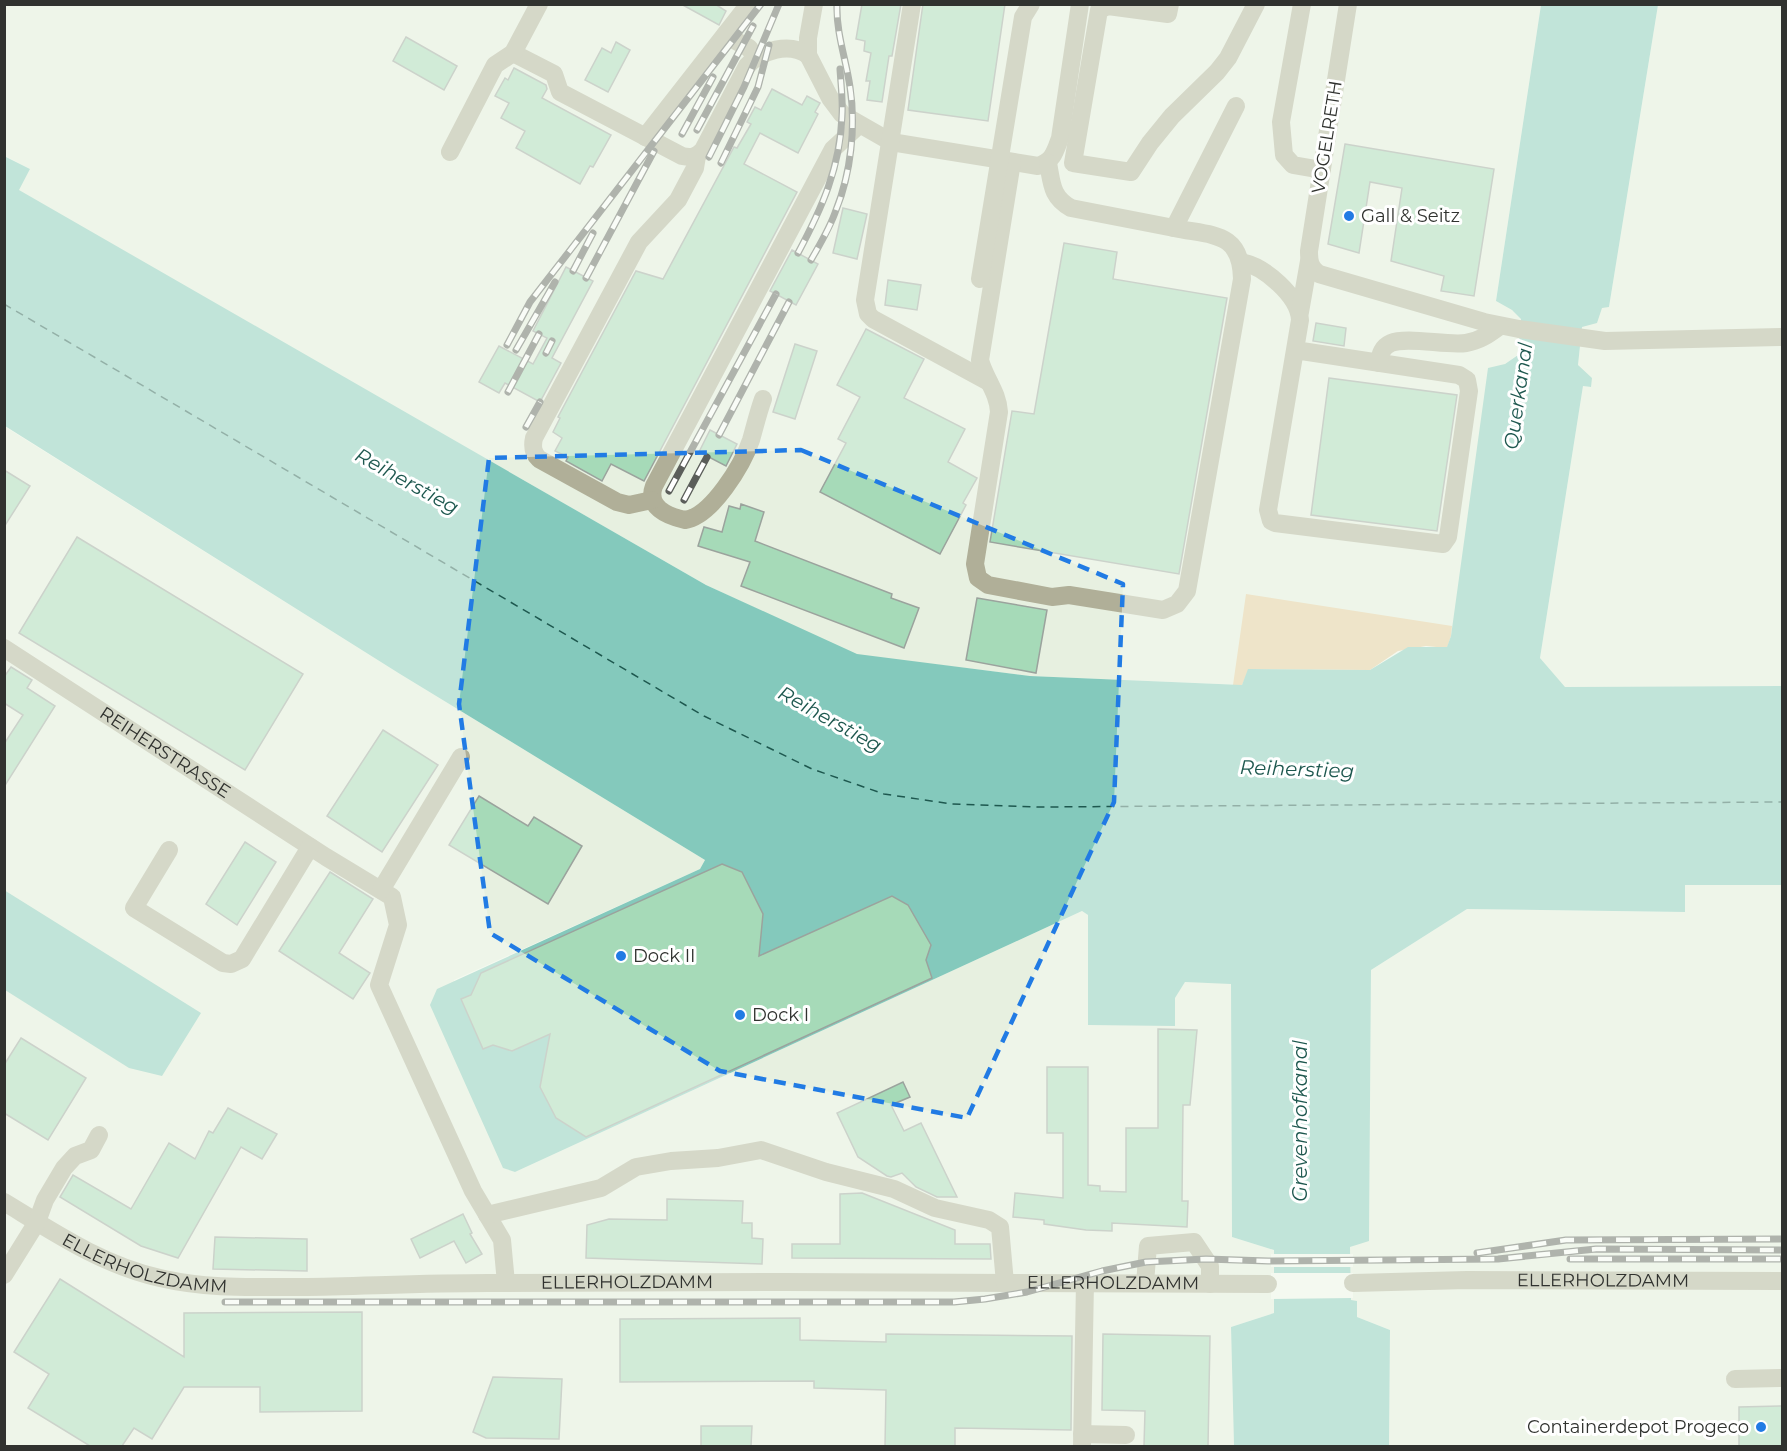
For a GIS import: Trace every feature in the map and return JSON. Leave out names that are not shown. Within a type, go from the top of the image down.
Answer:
[{"type":"street","points":[[450,152],[495,65],[513,53],[538,4]]},
{"type":"street","points":[[645,137],[749,4]]},
{"type":"street","points":[[814,4],[808,38],[808,55],[836,108],[860,125],[891,142],[1038,166],[1048,163],[1054,155],[1060,138],[1080,4]]},
{"type":"street","points":[[912,4],[865,300],[866,307],[873,319],[958,365],[983,370]]},
{"type":"street","points":[[983,370],[1023,17],[1031,4]]},
{"type":"street","points":[[1170,4],[1168,14],[1108,6],[1099,10],[1073,163],[1131,171],[1172,116],[1230,56],[1256,4]]},
{"type":"street","points":[[1302,4],[1281,122],[1284,154],[1293,165],[1322,170]]},
{"type":"street","name":"VOGELRETH","points":[[1348,4],[1309,251],[1310,265],[1300,312],[1268,510],[1271,521],[1275,523],[1443,544],[1448,537],[1469,385],[1467,380],[1459,375],[1379,363]]},
{"type":"street","points":[[725,35],[749,48],[756,58]]},
{"type":"street","points":[[513,53],[554,74],[560,92],[682,156],[690,158],[697,156],[703,150],[747,66],[756,58],[768,51],[790,48],[808,55]]},
{"type":"street","points":[[1174,228],[1236,106]]},
{"type":"street","points":[[833,148],[836,108]]},
{"type":"street","points":[[763,399],[751,440],[742,460],[729,482],[708,507],[685,520],[659,509],[652,500],[651,493],[654,486],[833,148],[860,125]]},
{"type":"street","points":[[652,500],[629,505],[617,502],[539,459],[533,445],[534,438],[639,242],[678,200],[695,168],[697,156]]},
{"type":"street","points":[[958,365],[967,359],[1005,161]]},
{"type":"street","points":[[974,317],[983,370],[996,395],[999,412],[975,564],[978,578],[988,585],[1052,597],[1069,595],[1153,609],[1171,608],[1183,598],[1189,584],[1242,279],[1241,262],[1238,252],[1227,240],[1071,207],[1061,202],[1055,194],[1048,163]]},
{"type":"street","points":[[1241,262],[1251,264],[1269,274],[1296,304],[1300,312]]},
{"type":"street","points":[[1310,265],[1330,279],[1500,326],[1519,329],[1605,341],[1782,337]]},
{"type":"street","points":[[1295,350],[1379,363],[1382,351],[1396,342],[1463,344],[1485,336],[1500,326]]},
{"type":"street","name":"REIHERSTRASSE","points":[[4,648],[310,847],[381,890]]},
{"type":"street","points":[[461,757],[381,890],[392,897],[398,925],[379,985],[473,1191],[502,1240],[506,1283]]},
{"type":"street","points":[[169,850],[134,908],[223,963],[231,964],[242,959],[310,847]]},
{"type":"street","points":[[4,1275],[37,1222],[45,1200],[64,1168],[75,1156],[91,1150],[99,1135]]},
{"type":"street","points":[[487,1215],[601,1188],[636,1167],[671,1161],[718,1158],[761,1150],[826,1172],[894,1189],[934,1208],[989,1220],[1000,1227],[1005,1282]]},
{"type":"street","name":"ELLERHOLZDAMM","points":[[4,1202],[104,1260],[149,1275],[194,1284],[265,1287],[506,1283],[1268,1284]]},
{"type":"street","points":[[1145,1283],[1148,1246],[1194,1242],[1210,1266],[1210,1284]]},
{"type":"street","name":"ELLERHOLZDAMM","points":[[1353,1283],[1467,1280],[1782,1281]]},
{"type":"street","points":[[1085,1282],[1082,1440],[1126,1435]]},
{"type":"street","points":[[1735,1379],[1782,1378]]},
{"type":"highlighted area","points":[[801,450],[1123,584],[1114,802],[967,1118],[720,1071],[490,933],[459,704],[489,458]]},
{"type":"shaded area","points":[[4,5],[1541,5],[1496,301],[1512,310],[1521,319],[1517,355],[1505,364],[1451,636],[1398,651],[1242,685],[1030,676],[857,655],[706,585],[18,190],[30,169],[5,156]]},
{"type":"shaded area","points":[[1658,5],[1782,5],[1782,686],[1564,687],[1540,658],[1583,386],[1591,387],[1578,365],[1582,327],[1602,307],[1609,307]]},
{"type":"shaded area","points":[[4,426],[400,674],[705,860],[700,869],[454,980],[504,1168],[515,1172],[1082,911],[1088,915],[1175,1026],[1175,998],[1185,982],[1231,983],[1232,1237],[1274,1250],[1274,1313],[1231,1327],[1234,1446],[5,1446]]},
{"type":"shaded area","points":[[1246,594],[1452,626],[1451,636],[1447,648],[1426,646],[1398,651],[1370,670],[1249,669],[1242,685],[1233,685]]},
{"type":"shaded area","points":[[1684,885],[1782,885],[1782,1446],[1389,1446],[1390,1330],[1357,1317],[1351,1301],[1350,1247],[1369,1240],[1371,970],[1467,909],[1684,912]]},
{"type":"water","points":[[1541,5],[1658,5],[1609,307],[1602,308],[1597,323],[1582,327],[1578,365],[1592,378],[1591,387],[1583,386],[1540,658],[1565,687],[1782,686],[1782,885],[1685,885],[1685,912],[1467,909],[1371,970],[1369,1241],[1350,1247],[1351,1300],[1357,1301],[1357,1317],[1390,1330],[1389,1446],[1234,1446],[1231,1327],[1274,1313],[1274,1250],[1232,1237],[1231,984],[1185,982],[1175,998],[1175,1026],[1088,1025],[1088,915],[1082,911],[515,1172],[503,1168],[430,1005],[437,989],[700,869],[705,860],[400,674],[5,426],[4,156],[30,169],[19,190],[706,585],[857,654],[1030,676],[1242,685],[1248,669],[1370,670],[1408,647],[1447,647],[1451,636],[1488,368],[1505,364],[1518,355],[1521,319],[1512,310],[1496,301]]},
{"type":"water","points":[[4,890],[201,1013],[162,1076],[129,1068],[5,990]]},
{"type":"pier","points":[[1271,1254],[1353,1254],[1353,1267],[1271,1267]]},
{"type":"pier","points":[[1271,1273],[1353,1273],[1353,1298],[1271,1299]]},
{"type":"building","points":[[681,4],[715,4],[726,11],[719,25]]},
{"type":"building","points":[[862,4],[901,4],[892,56],[889,56],[882,102],[867,100],[870,81],[866,81],[871,53],[864,51],[865,41],[856,39]]},
{"type":"building","points":[[923,4],[1005,4],[988,121],[908,110]]},
{"type":"building","points":[[406,37],[457,66],[444,90],[393,61]]},
{"type":"building","points":[[616,42],[630,50],[608,92],[585,80],[602,48],[611,53]]},
{"type":"building","points":[[514,68],[546,85],[547,89],[542,98],[611,135],[593,167],[590,166],[580,184],[516,148],[525,131],[501,118],[509,103],[495,96],[505,78],[508,80]]},
{"type":"building","points":[[772,89],[802,105],[807,96],[820,103],[815,112],[818,114],[798,153],[760,133],[744,164],[797,192],[644,481],[611,464],[602,481],[566,461],[568,457],[555,451],[562,438],[553,432],[560,418],[558,417],[636,271],[663,279],[734,147],[737,148],[751,124],[747,122],[755,107],[761,110]]},
{"type":"building","points":[[1345,144],[1494,169],[1474,296],[1441,291],[1444,276],[1391,261],[1402,188],[1370,182],[1359,253],[1328,244]]},
{"type":"building","points":[[843,208],[867,214],[857,259],[833,253]]},
{"type":"building","points":[[1064,243],[1117,252],[1113,279],[1227,298],[1179,574],[990,542],[1012,411],[1034,414]]},
{"type":"building","points":[[792,250],[818,264],[796,305],[770,291]]},
{"type":"building","points":[[566,267],[593,281],[552,358],[561,363],[540,402],[505,383],[499,393],[479,382],[499,346],[533,364],[547,338],[533,331]]},
{"type":"building","points":[[888,280],[921,285],[917,310],[885,305]]},
{"type":"building","points":[[1316,323],[1346,328],[1344,346],[1313,341]]},
{"type":"building","points":[[866,329],[924,359],[904,398],[965,429],[948,462],[977,478],[963,503],[966,505],[940,554],[820,492],[846,443],[838,439],[860,397],[837,385]]},
{"type":"building","points":[[795,344],[817,351],[795,419],[773,412]]},
{"type":"building","points":[[1329,378],[1457,395],[1437,531],[1311,515]]},
{"type":"building","points":[[710,430],[737,444],[726,466],[699,452]]},
{"type":"building","points":[[4,470],[30,486],[4,527]]},
{"type":"building","points":[[741,504],[764,512],[755,541],[892,594],[891,598],[919,608],[904,648],[741,586],[750,562],[698,546],[704,527],[722,532],[729,506],[740,509]]},
{"type":"building","points":[[77,537],[303,674],[245,770],[19,633]]},
{"type":"building","points":[[977,598],[1047,610],[1036,673],[966,660]]},
{"type":"building","points":[[11,667],[32,680],[27,688],[55,706],[4,787],[4,744],[23,715],[4,703],[4,677]]},
{"type":"building","points":[[383,730],[438,765],[382,852],[327,816]]},
{"type":"building","points":[[479,796],[528,826],[534,817],[582,846],[548,904],[449,845]]},
{"type":"building","points":[[245,842],[276,862],[237,925],[206,904]]},
{"type":"building","points":[[722,864],[742,872],[763,914],[759,956],[892,896],[908,905],[931,945],[926,960],[932,978],[586,1137],[556,1118],[540,1087],[550,1034],[512,1051],[493,1045],[483,1049],[461,999],[471,995],[481,973]]},
{"type":"building","points":[[330,872],[373,899],[339,953],[370,973],[353,999],[279,951]]},
{"type":"building","points":[[1158,1029],[1197,1030],[1190,1105],[1183,1105],[1182,1201],[1188,1201],[1187,1227],[1112,1223],[1112,1231],[1086,1230],[1044,1224],[1044,1220],[1013,1217],[1015,1193],[1063,1198],[1063,1133],[1047,1133],[1047,1067],[1088,1067],[1088,1185],[1100,1186],[1100,1191],[1126,1192],[1126,1128],[1158,1128]]},
{"type":"building","points":[[21,1038],[86,1078],[48,1140],[4,1113],[4,1065]]},
{"type":"building","points":[[903,1082],[910,1097],[891,1105],[904,1131],[921,1123],[957,1197],[937,1197],[916,1187],[902,1173],[887,1176],[858,1157],[837,1113]]},
{"type":"building","points":[[228,1108],[277,1134],[262,1159],[241,1147],[178,1258],[141,1246],[60,1197],[73,1175],[131,1209],[169,1143],[195,1159],[209,1131],[213,1133]]},
{"type":"building","points":[[862,1193],[955,1230],[955,1244],[990,1244],[991,1259],[792,1258],[792,1244],[840,1244],[840,1194]]},
{"type":"building","points":[[667,1199],[743,1201],[742,1223],[752,1223],[752,1238],[763,1239],[762,1264],[586,1258],[587,1225],[609,1219],[667,1220]]},
{"type":"building","points":[[463,1214],[472,1233],[470,1234],[482,1254],[466,1263],[454,1241],[420,1258],[411,1239]]},
{"type":"building","points":[[215,1237],[307,1239],[307,1271],[213,1269]]},
{"type":"building","points":[[60,1279],[184,1357],[184,1313],[362,1312],[362,1411],[260,1412],[260,1387],[184,1387],[152,1439],[134,1428],[122,1446],[90,1446],[28,1408],[49,1374],[14,1352]]},
{"type":"building","points":[[800,1318],[800,1340],[886,1342],[886,1334],[1072,1336],[1071,1430],[955,1428],[955,1446],[885,1446],[886,1390],[814,1388],[814,1381],[620,1382],[620,1319]]},
{"type":"building","points":[[1103,1334],[1210,1336],[1208,1446],[1144,1446],[1145,1411],[1102,1410]]},
{"type":"building","points":[[493,1377],[562,1379],[559,1439],[486,1438],[473,1432]]},
{"type":"building","name":"Containerdepot Progeco","points":[[1782,1406],[1782,1446],[1739,1446],[1739,1407]]},
{"type":"building","points":[[701,1426],[752,1426],[751,1446],[701,1446]]},
{"type":"ferry route","points":[[4,304],[704,716],[812,769],[884,794],[952,804],[1040,807],[1782,802]]},
{"type":"railway","points":[[507,345],[530,302],[761,4]]},
{"type":"railway","points":[[709,157],[744,87],[779,4]]},
{"type":"railway","points":[[811,260],[825,236],[841,196],[851,149],[852,102],[838,25],[837,4]]},
{"type":"railway","points":[[697,130],[753,26]]},
{"type":"railway","points":[[721,163],[758,87],[769,45]]},
{"type":"railway","points":[[798,253],[822,204],[838,153],[842,110],[840,69]]},
{"type":"railway","points":[[682,134],[713,77]]},
{"type":"railway","points":[[586,278],[654,151]]},
{"type":"railway","points":[[573,271],[593,233]]},
{"type":"railway","points":[[516,350],[555,282]]},
{"type":"railway","points":[[669,491],[776,294]]},
{"type":"railway","points":[[719,435],[789,302]]},
{"type":"railway","points":[[508,392],[539,334]]},
{"type":"railway","points":[[546,353],[552,341]]},
{"type":"railway","points":[[526,427],[540,402]]},
{"type":"railway","points":[[684,500],[707,457]]},
{"type":"railway","points":[[1477,1253],[1566,1240],[1782,1239]]},
{"type":"railway","points":[[225,1302],[954,1302],[1027,1292],[1102,1271],[1146,1262],[1206,1259],[1268,1261],[1498,1259],[1596,1249],[1782,1250]]},
{"type":"railway","points":[[1570,1259],[1782,1259]]},
{"type":"place","name":"Gall & Seitz","points":[[1349,216]]},
{"type":"place","name":"Dock II","points":[[621,956]]},
{"type":"place","name":"Dock I","points":[[740,1015]]},
{"type":"place","name":"Containerdepot Progeco","points":[[1761,1427]]},
{"type":"water label","name":"Querkanal","points":[[1518,396]]},
{"type":"water label","name":"Reiherstieg","points":[[407,481]]},
{"type":"water label","name":"Reiherstieg","points":[[830,719]]},
{"type":"water label","name":"Reiherstieg","points":[[1297,769]]},
{"type":"water label","name":"Grevenhofkanal","points":[[1300,1121]]}]
